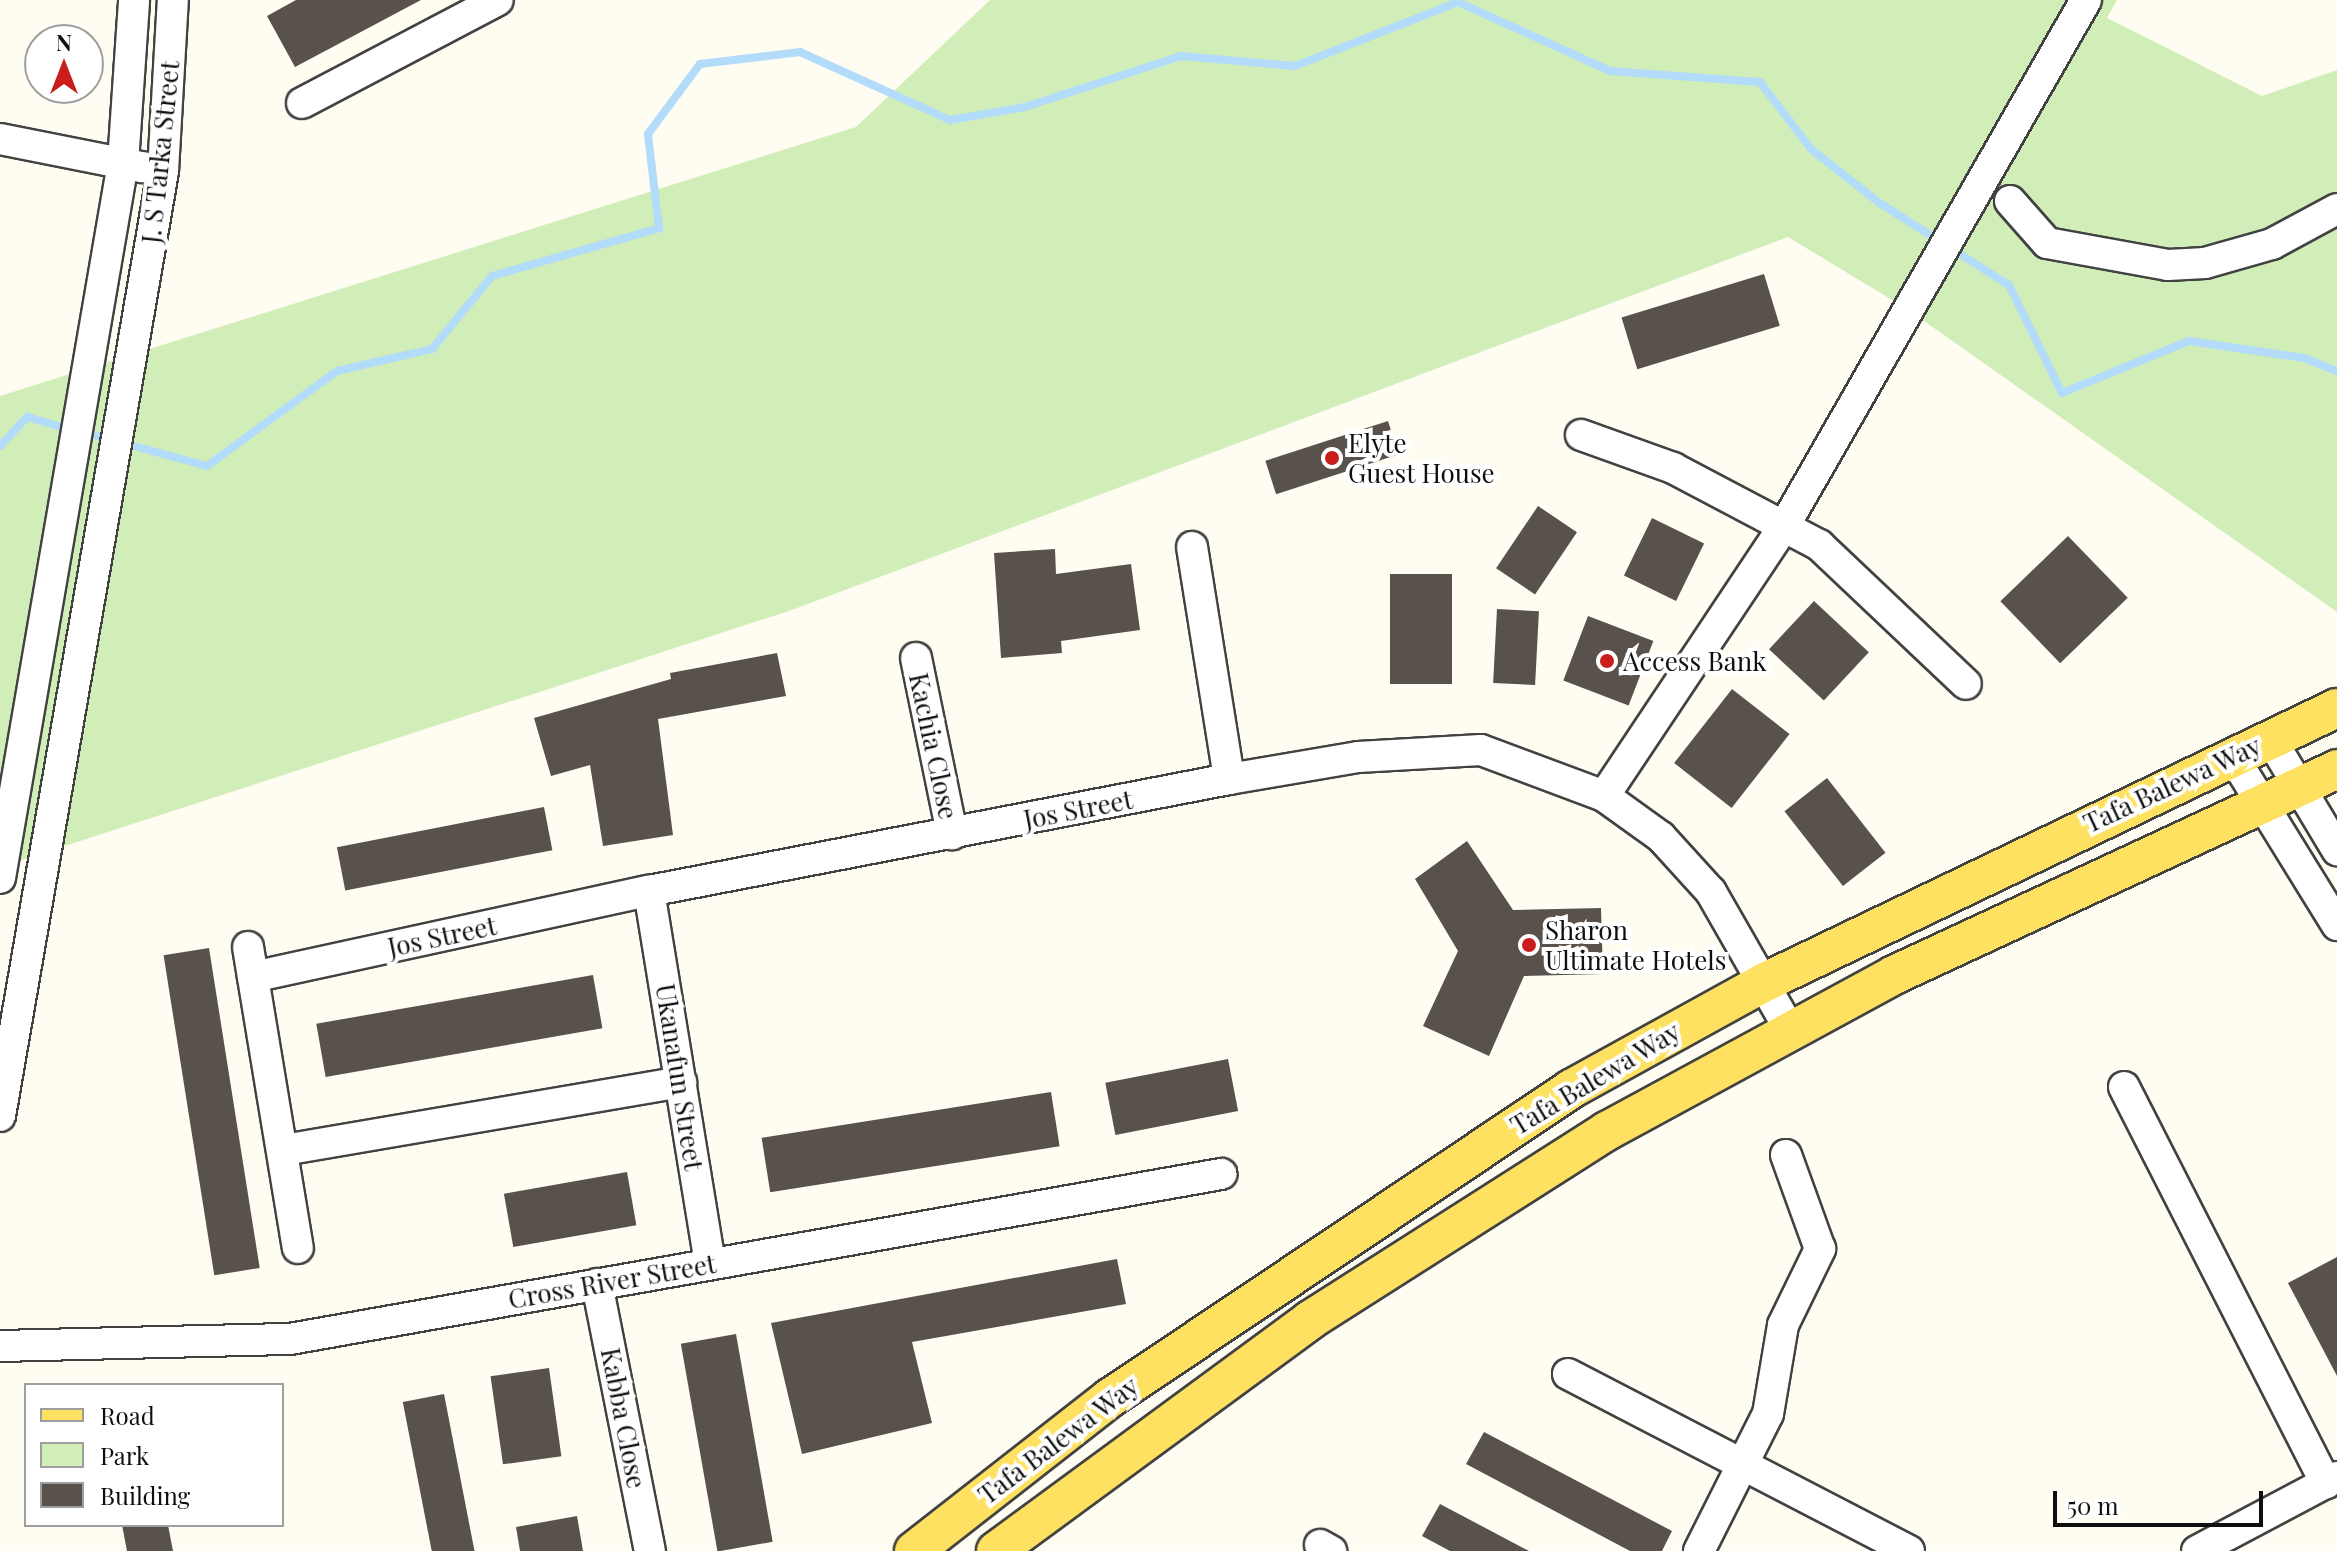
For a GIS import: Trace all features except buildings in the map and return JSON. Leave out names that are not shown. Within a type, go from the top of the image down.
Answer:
[{"type":"main road","name":"Tafa Balewa Way","points":[[914,1551],[1110,1398],[1422,1184],[1571,1089],[1765,982],[2232,755],[2337,708]]},
{"type":"main road","name":"Tafa Balewa Way","points":[[996,1551],[1310,1320],[1607,1131],[1789,1028],[2259,803],[2337,769]]},
{"type":"street","name":"J. S Tarka Street","points":[[0,878],[34,666],[123,163],[134,0]]},
{"type":"street","name":"J. S Tarka Street","points":[[0,1116],[73,672],[163,171],[173,0]]},
{"type":"street","points":[[302,103],[498,0]]},
{"type":"street","points":[[1604,796],[1786,523],[2086,0]]},
{"type":"street","points":[[0,139],[163,171]]},
{"type":"street","points":[[2010,201],[2047,243],[2168,265],[2205,263],[2272,244],[2337,209]]},
{"type":"street","points":[[1581,435],[1673,468],[1786,523],[1854,574],[1966,684]]},
{"type":"street","points":[[1192,547],[1229,779]]},
{"type":"street","name":"Kachia Close","points":[[916,658],[952,834]]},
{"type":"street","points":[[2270,738],[2337,850]]},
{"type":"street","name":"Jos Street","points":[[253,977],[649,891],[1229,779],[1426,749],[1481,750],[1604,796],[1661,837],[1711,892],[1789,1028]]},
{"type":"street","points":[[2232,755],[2337,925]]},
{"type":"street","name":"Ukanafun Street","points":[[649,891],[710,1263]]},
{"type":"street","points":[[248,947],[298,1248]]},
{"type":"street","points":[[284,1150],[681,1082]]},
{"type":"street","points":[[2124,1087],[2331,1480],[2241,1540],[2197,1551]]},
{"type":"street","points":[[1699,1551],[1768,1414],[1783,1325],[1820,1249],[1786,1155]]},
{"type":"street","name":"Cross River Street","points":[[0,1346],[290,1339],[1221,1174]]},
{"type":"street","name":"Kabba Close","points":[[597,1284],[650,1551]]},
{"type":"street","points":[[1568,1374],[1909,1551]]},
{"type":"green space","points":[[990,0],[2117,0],[2107,18],[2262,96],[2337,70],[2337,612],[1907,309],[1788,237],[789,611],[0,867],[0,396],[856,127]]},
{"type":"waterway","points":[[83,432],[207,466],[337,371],[432,349],[492,276],[659,228],[648,134],[700,64],[800,52],[950,120],[1025,107],[1181,56],[1295,66],[1458,2],[1610,71],[1760,82],[1811,149],[1878,202],[2009,285],[2062,393],[2189,341],[2304,358],[2337,371]]},
{"type":"waterway","points":[[0,446],[27,417],[69,429]]},
{"type":"place","name":"Elyte Guest House","points":[[1332,458]]},
{"type":"place","name":"Access Bank","points":[[1607,661]]},
{"type":"place","name":"Sharon Ultimate Hotels","points":[[1529,945]]}]
